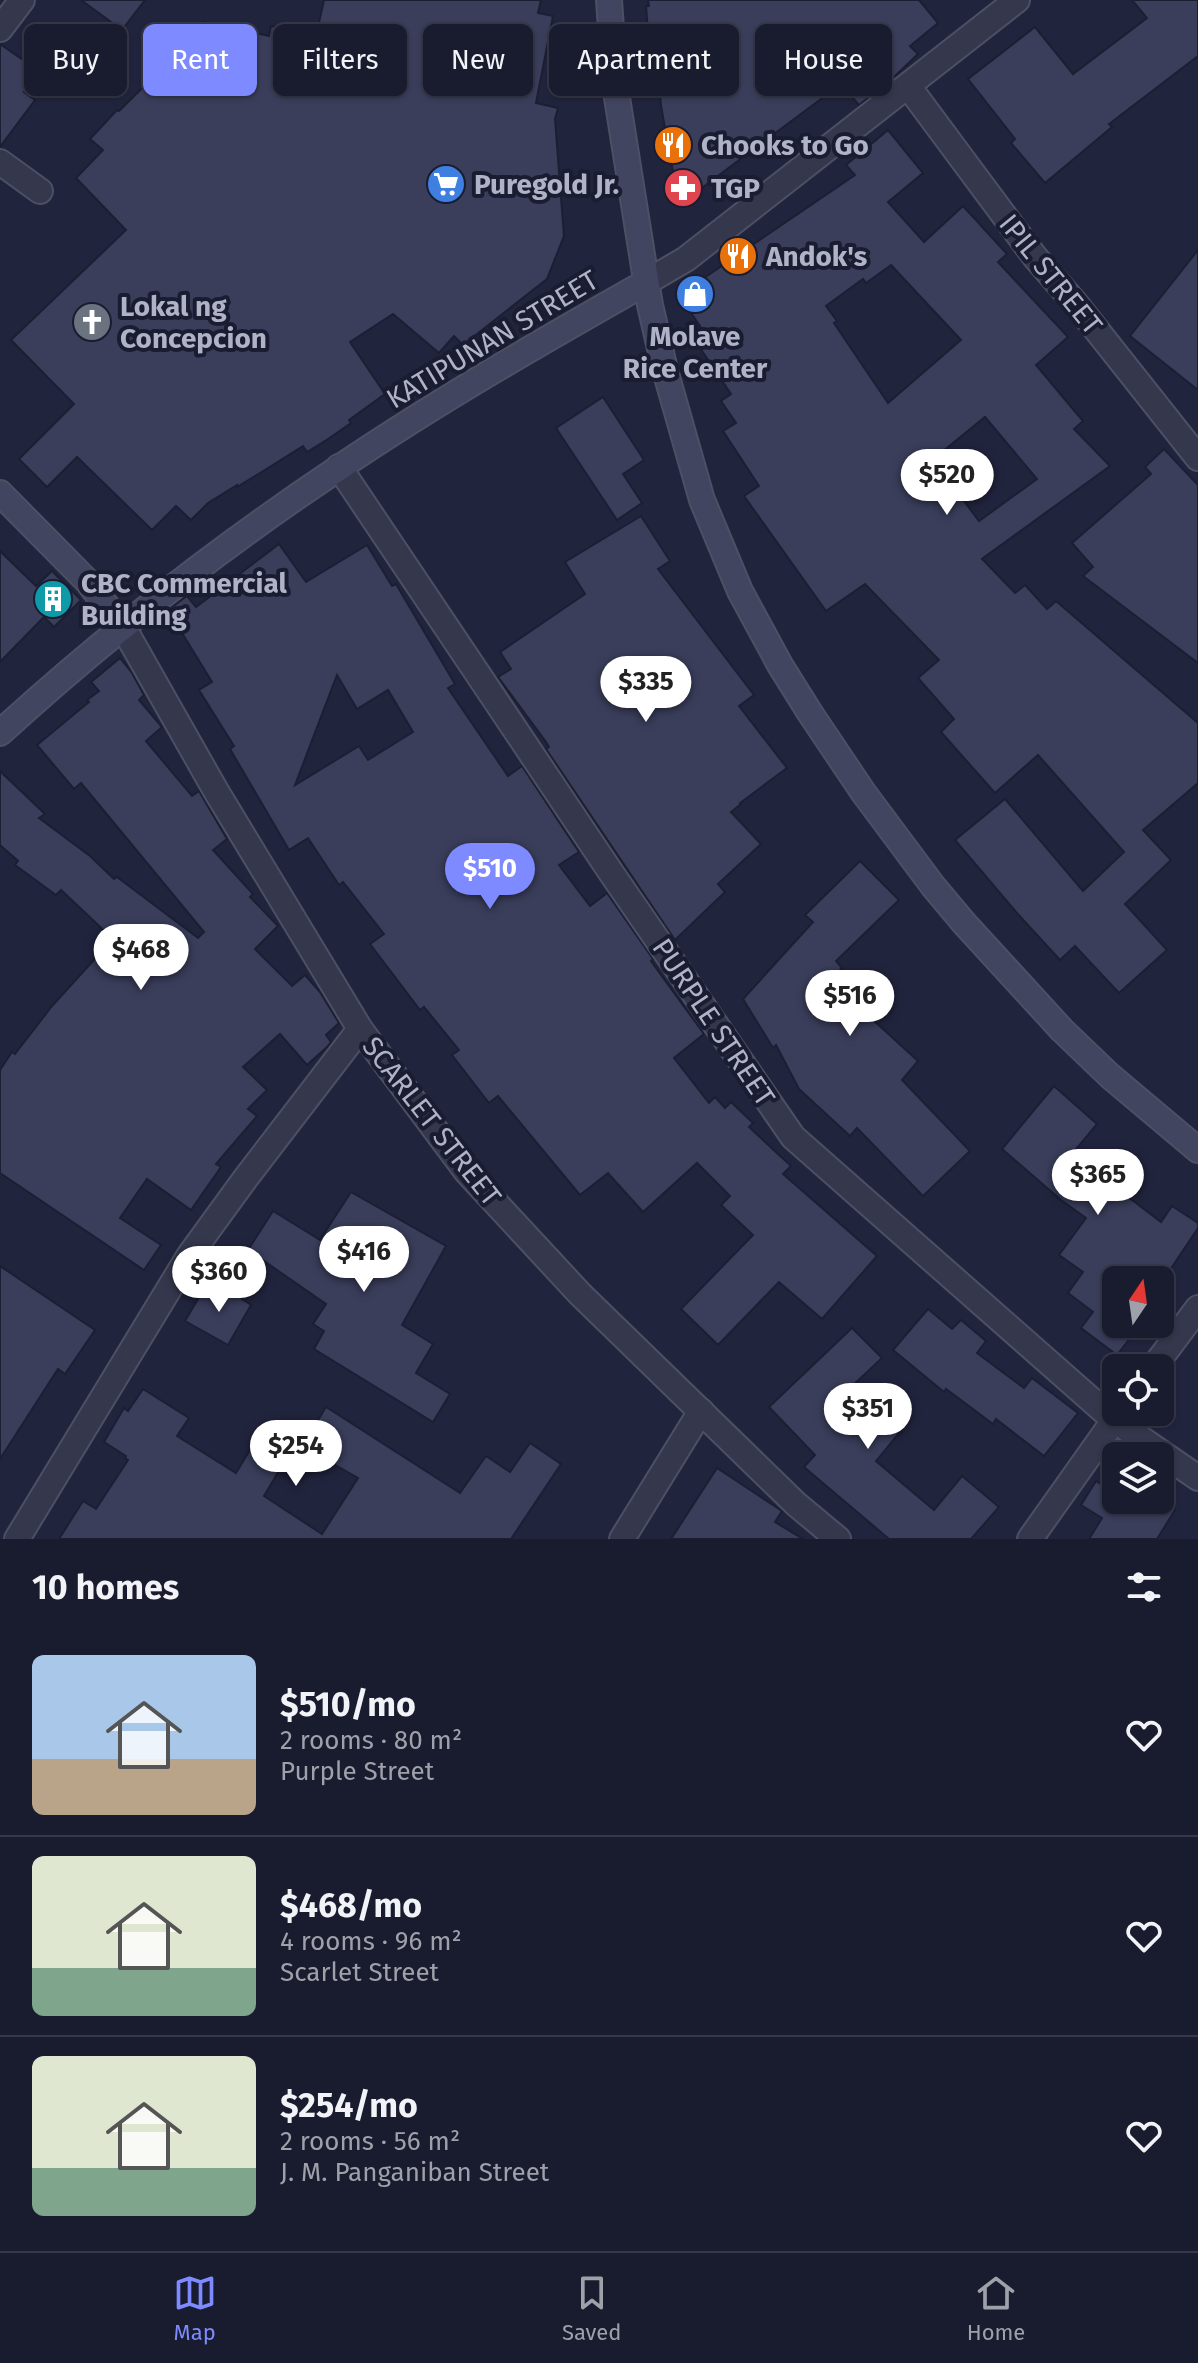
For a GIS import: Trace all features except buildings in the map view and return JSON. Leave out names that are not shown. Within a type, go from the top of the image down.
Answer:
[{"type":"main road","points":[[609,0],[615,85],[645,283],[665,370],[702,500],[753,616],[810,713],[910,857],[964,923],[1062,1030],[1110,1076],[1198,1150]]},
{"type":"main road","name":"KATIPUNAN STREET","points":[[0,733],[94,648],[339,467],[502,365],[645,283]]},
{"type":"main road","points":[[0,493],[88,582],[123,627]]},
{"type":"street","points":[[0,29],[22,0]]},
{"type":"street","name":"KATIPUNAN STREET","points":[[645,283],[686,259],[1017,0]]},
{"type":"street","name":"IPIL STREET","points":[[908,86],[1035,257],[1198,458]]},
{"type":"street","points":[[0,162],[40,191]]},
{"type":"street","name":"PURPLE STREET","points":[[339,467],[793,1137],[1102,1403]]},
{"type":"street","name":"SCARLET STREET","points":[[123,627],[216,791],[360,1029],[466,1171],[580,1294],[796,1504],[838,1539]]},
{"type":"street","points":[[17,1539],[189,1256],[360,1029]]},
{"type":"street","points":[[1164,1354],[1198,1308]]},
{"type":"street","points":[[622,1539],[701,1411]]},
{"type":"street","points":[[1030,1539],[1110,1426]]},
{"type":"street","name":"PURPLE STREET","points":[[1130,1426],[1198,1478]]},
{"type":"place","name":"Chooks to Go","points":[[673,145]]},
{"type":"place","name":"Puregold Jr.","points":[[446,184]]},
{"type":"place","name":"TGP","points":[[683,188]]},
{"type":"place","name":"Andok's","points":[[738,256]]},
{"type":"place","name":"Molave Rice Center","points":[[695,294]]},
{"type":"place","name":"Lokal ng Concepcion","points":[[92,322]]},
{"type":"place","name":"CBC Commercial Building","points":[[53,599]]}]
